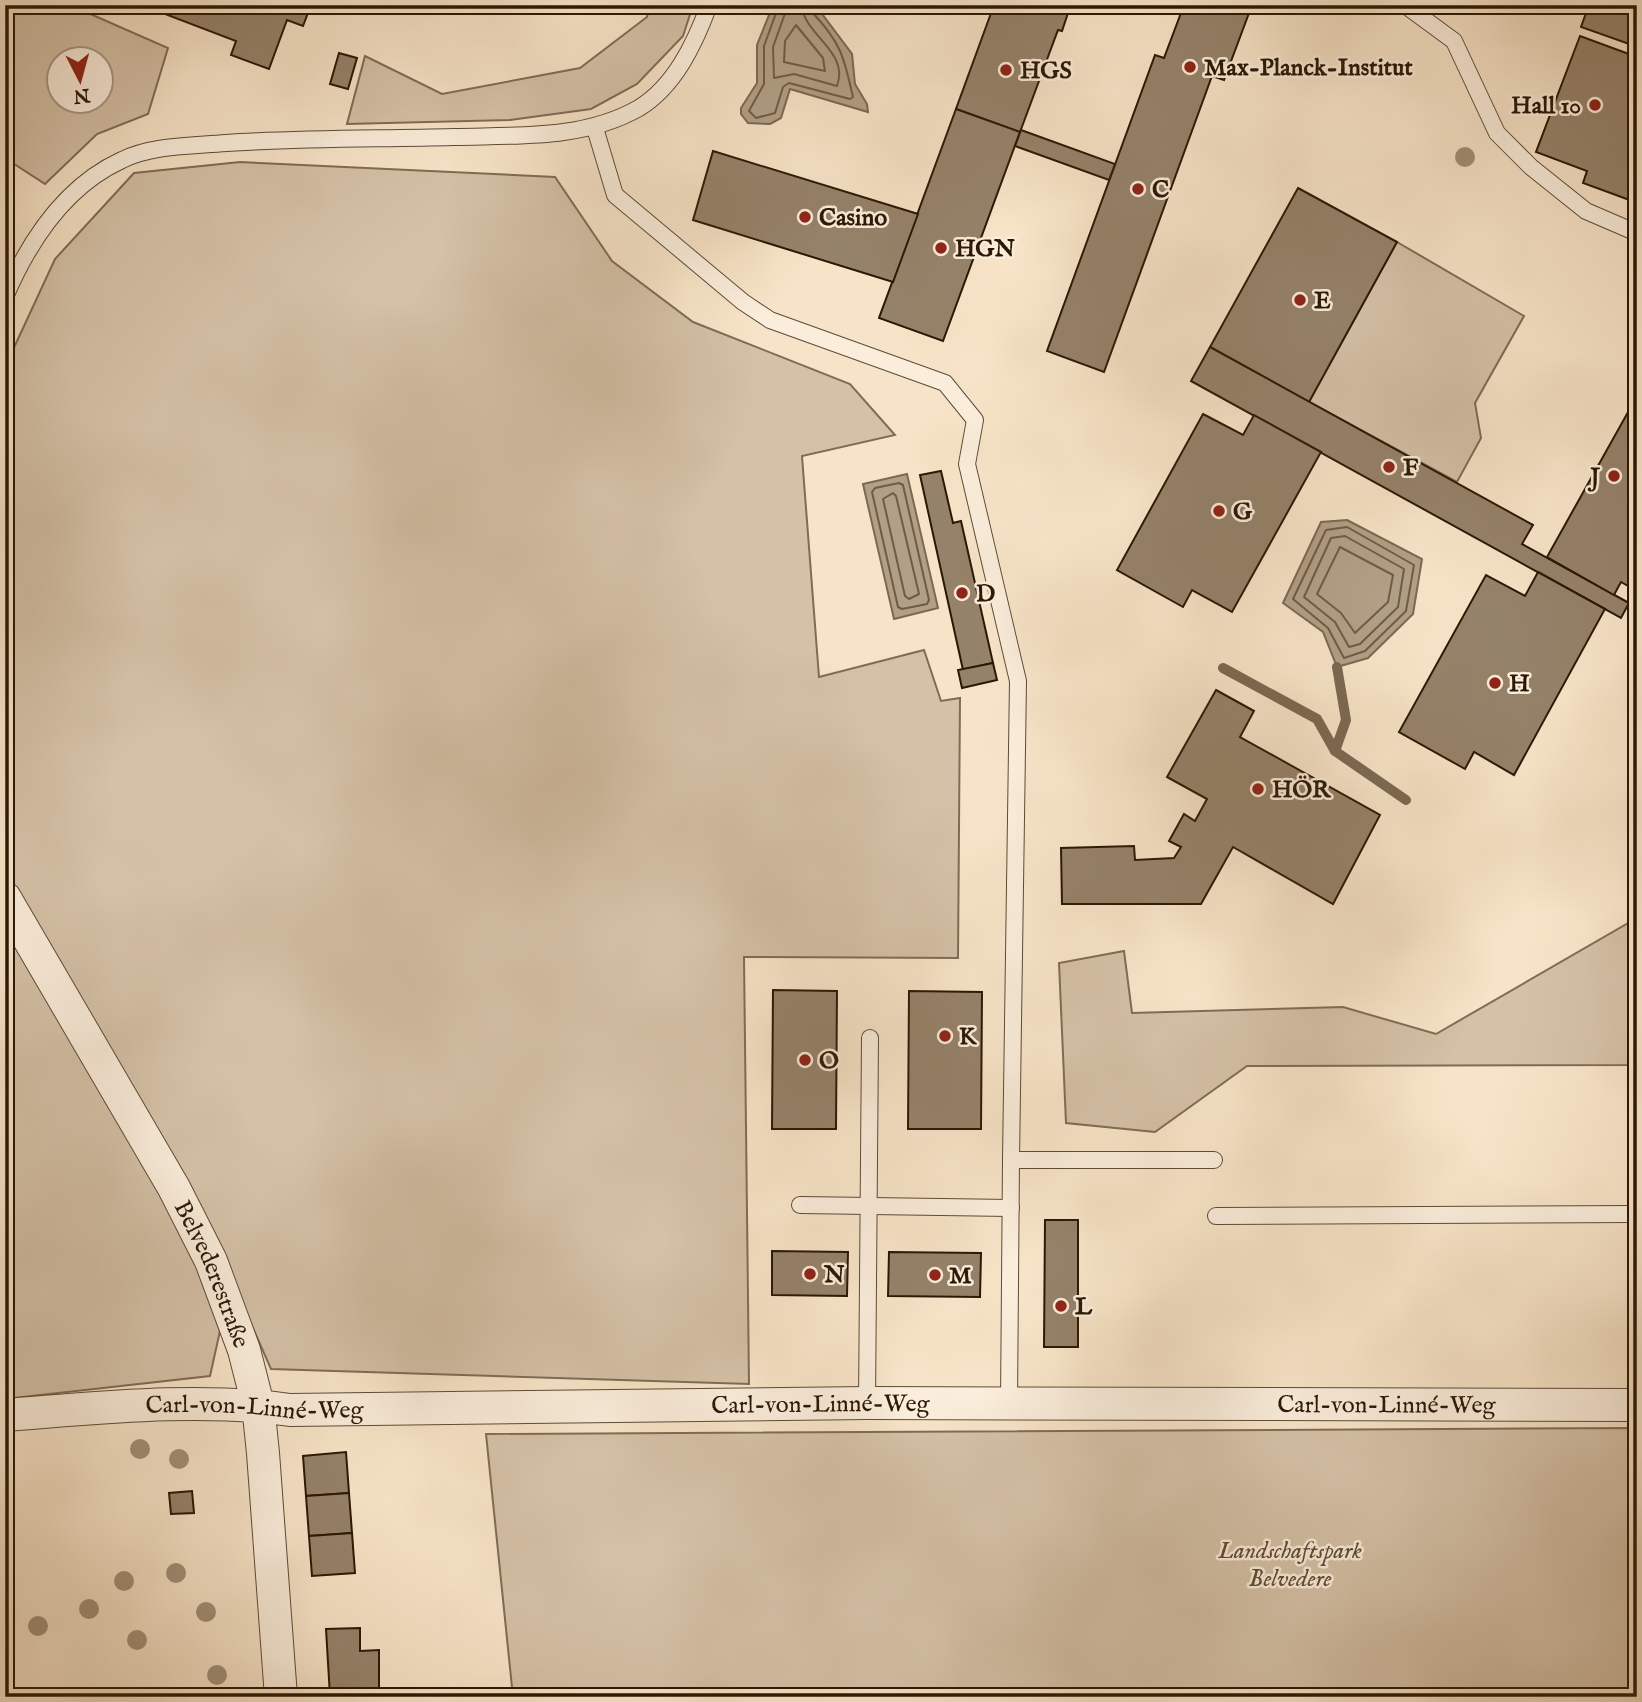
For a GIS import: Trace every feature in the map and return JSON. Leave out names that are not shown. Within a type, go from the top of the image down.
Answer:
[{"type":"street","name":"Belvederestraße","points":[[5,898],[174,1188],[211,1261],[244,1350],[258,1405],[281,1697]]},
{"type":"street","name":"Carl-von-Linné-Weg","points":[[5,1415],[135,1406],[258,1405],[290,1410],[867,1402],[1637,1405]]},
{"type":"lane","points":[[5,297],[22,258],[64,200],[123,159],[163,149],[248,142],[541,135],[595,128],[640,107],[666,82],[694,46],[709,5]]},
{"type":"lane","points":[[1405,5],[1454,41],[1497,133],[1531,167],[1586,211],[1637,233]]},
{"type":"lane","points":[[595,128],[615,195],[743,302],[770,320],[829,339],[945,383],[975,419],[967,464],[1018,681],[1009,1404]]},
{"type":"lane","points":[[867,1402],[870,1038]]},
{"type":"lane","points":[[1011,1160],[1214,1160]]},
{"type":"lane","points":[[800,1205],[1011,1208]]},
{"type":"lane","points":[[1216,1216],[1637,1214]]},
{"type":"green space","points":[[5,5],[70,5],[168,48],[148,114],[97,134],[45,184],[5,158]]},
{"type":"green space","points":[[650,5],[693,5],[683,36],[637,84],[591,109],[510,120],[347,124],[365,56],[442,94],[580,68],[647,17]]},
{"type":"green space","points":[[240,162],[555,177],[612,261],[693,322],[850,384],[895,435],[802,456],[819,677],[924,650],[941,701],[960,698],[958,958],[744,957],[749,1384],[271,1369],[206,1222],[220,1331],[210,1376],[5,1399],[5,367],[55,259],[134,173]]},
{"type":"green space","points":[[1397,242],[1524,316],[1475,403],[1481,438],[1457,482],[1309,402]]},
{"type":"green space","points":[[1637,918],[1637,1065],[1247,1066],[1155,1132],[1066,1123],[1059,963],[1124,951],[1132,1013],[1343,1007],[1436,1034]]},
{"type":"green space","name":"Landschaftspark Belvedere","points":[[1637,1428],[1637,1697],[513,1697],[486,1434]]},
{"type":"water","points":[[773,5],[814,5],[819,10],[852,54],[855,84],[867,104],[868,112],[790,89],[781,118],[770,124],[748,123],[741,114],[741,108],[757,83],[757,45]]},
{"type":"water","points":[[907,474],[938,608],[894,619],[863,484]]},
{"type":"water","points":[[1347,520],[1422,559],[1413,614],[1368,658],[1337,667],[1323,632],[1283,603],[1321,522]]},
{"type":"building","points":[[159,5],[311,5],[303,26],[287,20],[269,69],[231,55],[236,41],[157,11]]},
{"type":"building","points":[[524,5],[549,5],[547,12]]},
{"type":"building","name":"HGS","points":[[994,5],[1070,7],[1062,31],[1058,30],[1020,132],[956,109]]},
{"type":"building","name":"C","points":[[1184,5],[1252,5],[1224,80],[1212,76],[1104,372],[1047,351],[1155,55],[1164,58]]},
{"type":"building","points":[[1589,5],[1637,5],[1637,32],[1632,45],[1581,27]]},
{"type":"building","name":"Hall 10","points":[[1580,36],[1637,57],[1635,202],[1583,183],[1587,171],[1536,152]]},
{"type":"building","points":[[339,53],[357,58],[348,89],[330,84]]},
{"type":"building","name":"HGN","points":[[956,109],[1020,132],[943,341],[879,318]]},
{"type":"building","points":[[1021,130],[1115,164],[1109,180],[1015,146]]},
{"type":"building","name":"Casino","points":[[713,151],[918,214],[893,282],[693,220]]},
{"type":"building","name":"E","points":[[1298,188],[1397,242],[1309,402],[1210,347]]},
{"type":"building","name":"F","points":[[1210,347],[1533,525],[1522,544],[1629,603],[1621,618],[1191,381]]},
{"type":"building","name":"J","points":[[1637,396],[1637,591],[1621,582],[1614,595],[1547,557]]},
{"type":"building","name":"G","points":[[1203,414],[1243,435],[1254,415],[1321,452],[1232,612],[1192,590],[1183,607],[1117,570]]},
{"type":"building","name":"D","points":[[941,471],[953,523],[961,521],[993,663],[963,670],[920,475]]},
{"type":"building","name":"H","points":[[1538,572],[1605,609],[1514,775],[1474,752],[1465,769],[1399,732],[1486,575],[1525,596]]},
{"type":"building","points":[[993,663],[997,680],[962,688],[958,670]]},
{"type":"building","name":"HÖR","points":[[1216,690],[1254,711],[1240,737],[1380,815],[1333,904],[1233,847],[1201,904],[1062,904],[1061,848],[1134,846],[1135,860],[1174,858],[1181,847],[1169,841],[1184,814],[1195,821],[1207,799],[1167,777]]},
{"type":"building","name":"O","points":[[773,990],[837,991],[836,1129],[772,1129]]},
{"type":"building","name":"K","points":[[909,991],[982,992],[981,1129],[908,1129]]},
{"type":"building","name":"L","points":[[1045,1220],[1078,1220],[1078,1347],[1044,1347]]},
{"type":"building","name":"N","points":[[772,1251],[848,1252],[847,1296],[772,1295]]},
{"type":"building","name":"M","points":[[889,1252],[981,1253],[980,1297],[888,1296]]},
{"type":"building","points":[[346,1452],[349,1493],[306,1496],[303,1456]]},
{"type":"building","points":[[192,1491],[194,1513],[171,1514],[169,1493]]},
{"type":"building","points":[[349,1493],[352,1533],[309,1536],[306,1496]]},
{"type":"building","points":[[352,1533],[355,1573],[312,1576],[309,1536]]},
{"type":"building","points":[[360,1628],[360,1651],[379,1650],[379,1696],[330,1696],[326,1629]]},
{"type":"waterway","points":[[1337,667],[1346,720],[1335,751],[1406,800]]},
{"type":"waterway","points":[[1223,668],[1317,719],[1335,751]]},
{"type":"place","name":"Max-Planck-Institut","points":[[1190,67]]},
{"type":"place","name":"HGS","points":[[1006,70]]},
{"type":"place","name":"Hall 10","points":[[1595,105]]},
{"type":"place","name":"C","points":[[1138,189]]},
{"type":"place","name":"Casino","points":[[805,217]]},
{"type":"place","name":"HGN","points":[[941,248]]},
{"type":"place","name":"E","points":[[1300,300]]},
{"type":"place","name":"F","points":[[1389,467]]},
{"type":"place","name":"J","points":[[1614,476]]},
{"type":"place","name":"G","points":[[1219,511]]},
{"type":"place","name":"D","points":[[962,593]]},
{"type":"place","name":"H","points":[[1495,683]]},
{"type":"place","name":"HÖR","points":[[1258,789]]},
{"type":"place","name":"K","points":[[945,1036]]},
{"type":"place","name":"O","points":[[805,1060]]},
{"type":"place","name":"N","points":[[810,1274]]},
{"type":"place","name":"M","points":[[935,1275]]},
{"type":"place","name":"L","points":[[1061,1306]]}]
